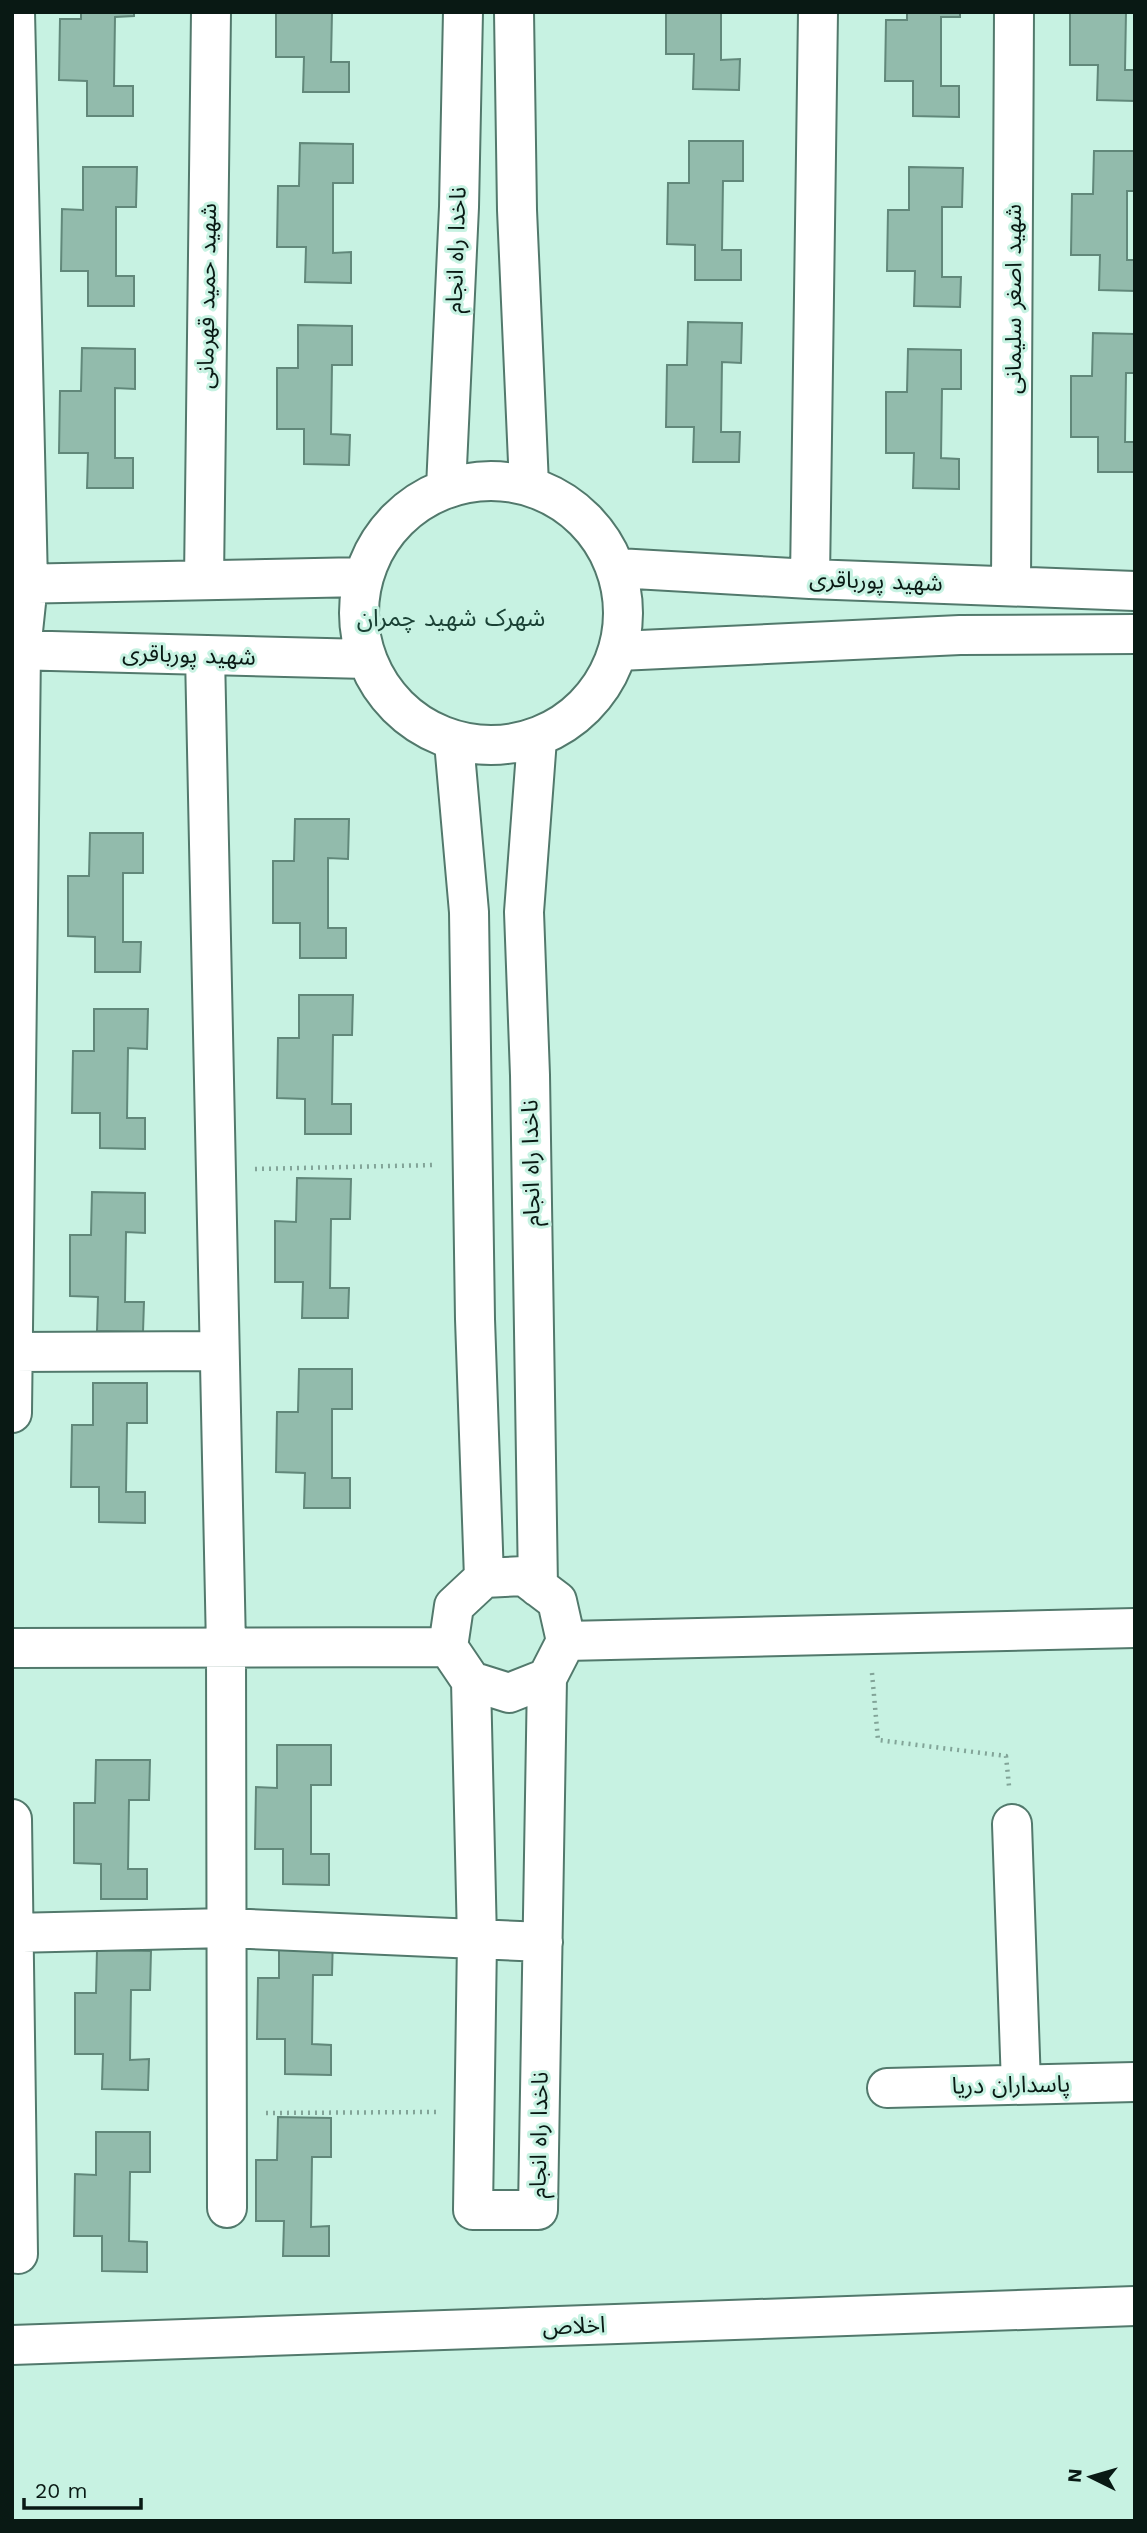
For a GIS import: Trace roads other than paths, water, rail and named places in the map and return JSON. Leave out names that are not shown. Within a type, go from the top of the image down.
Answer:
[{"type":"street","points":[[12,1413],[16,650],[20,584],[15,12]]},
{"type":"street","name":"شهید حمید قهرمانی","points":[[204,580],[211,12]]},
{"type":"street","name":"ناخدا راه انجام","points":[[446,488],[463,12]]},
{"type":"street","points":[[514,12],[517,210],[529,485]]},
{"type":"street","points":[[810,579],[818,12]]},
{"type":"street","name":"شهید اصغر سلیمانی","points":[[1011,586],[1014,12]]},
{"type":"street","points":[[458,207],[517,210]]},
{"type":"street","points":[[487,480],[529,485],[566,502],[597,531],[617,568],[625,609],[619,650],[601,688],[573,719],[537,739],[496,747],[454,742],[416,724],[386,696],[367,659],[358,618],[363,577],[381,538],[410,508],[446,488],[487,480]]},
{"type":"street","name":"شهید پورباقری","points":[[617,568],[810,579],[1135,591]]},
{"type":"street","points":[[20,584],[363,577]]},
{"type":"street","points":[[959,585],[960,635]]},
{"type":"street","points":[[619,650],[960,635],[1135,634]]},
{"type":"street","name":"شهید پورباقری","points":[[16,650],[367,659]]},
{"type":"street","points":[[205,655],[226,1647],[227,2208]]},
{"type":"street","name":"ناخدا راه انجام","points":[[537,739],[524,912],[530,1075],[538,1587]]},
{"type":"street","points":[[454,742],[469,912],[475,1319],[484,1578]]},
{"type":"street","points":[[470,1078],[530,1075]]},
{"type":"street","points":[[475,1319],[534,1318]]},
{"type":"street","points":[[13,1352],[219,1351]]},
{"type":"street","points":[[524,1576],[538,1587],[557,1601],[566,1642],[547,1678],[509,1693],[471,1681],[448,1647],[454,1606],[484,1578],[524,1576]]},
{"type":"street","points":[[566,1642],[1135,1628]]},
{"type":"street","points":[[12,1648],[448,1647]]},
{"type":"street","name":"ناخدا راه انجام","points":[[471,1681],[477,1940],[473,2210],[538,2210],[547,1678]]},
{"type":"street","points":[[12,1819],[19,2254]]},
{"type":"street","points":[[1012,1824],[1021,2085]]},
{"type":"street","points":[[13,1933],[227,1928],[543,1942]]},
{"type":"street","name":"پاسداران دریا","points":[[887,2088],[1135,2082]]},
{"type":"street","name":"اخلاص","points":[[12,2345],[1135,2306]]},
{"type":"district","name":"شهرک شهید چمران","points":[[451,618]]}]
